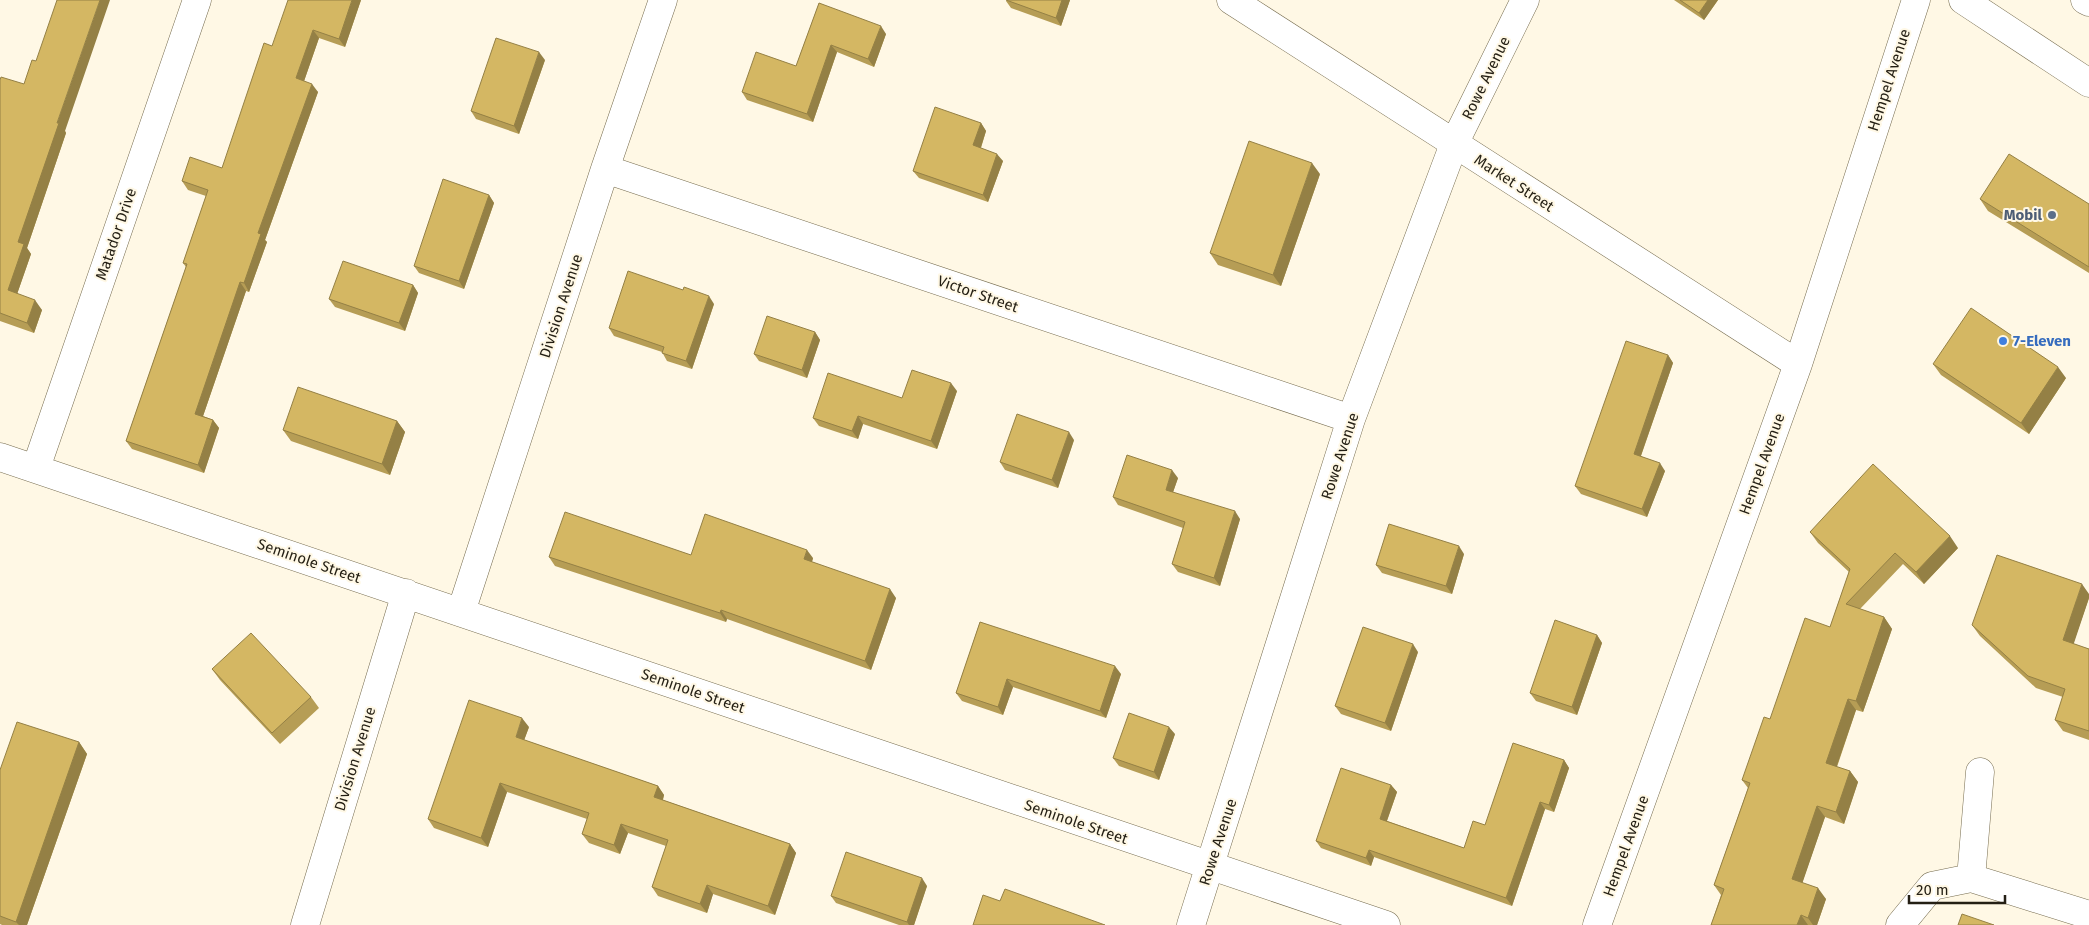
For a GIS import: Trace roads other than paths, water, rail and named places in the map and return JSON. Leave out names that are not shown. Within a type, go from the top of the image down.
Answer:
[{"type":"street","name":"Matador Drive","points":[[36,468],[196,0]]},
{"type":"street","name":"Division Avenue","points":[[461,612],[605,169],[663,0]]},
{"type":"street","name":"Market Street","points":[[1231,0],[1798,364]]},
{"type":"street","name":"Rowe Avenue","points":[[1191,925],[1351,419],[1454,144],[1524,0]]},
{"type":"street","name":"Hempel Avenue","points":[[1597,925],[1798,364],[1916,0]]},
{"type":"street","points":[[1963,0],[2089,83]]},
{"type":"street","points":[[2085,0],[2089,2]]},
{"type":"street","name":"Victor Street","points":[[605,169],[1351,419]]},
{"type":"street","name":"Seminole Street","points":[[0,457],[1386,925]]},
{"type":"street","name":"Division Avenue","points":[[305,925],[406,593]]},
{"type":"street","points":[[1971,878],[1980,772]]},
{"type":"street","points":[[1900,925],[1932,886],[1971,878],[2089,915]]},
{"type":"place","name":"Mobil","points":[[2052,215]]},
{"type":"place","name":"7-Eleven","points":[[2003,341]]}]
